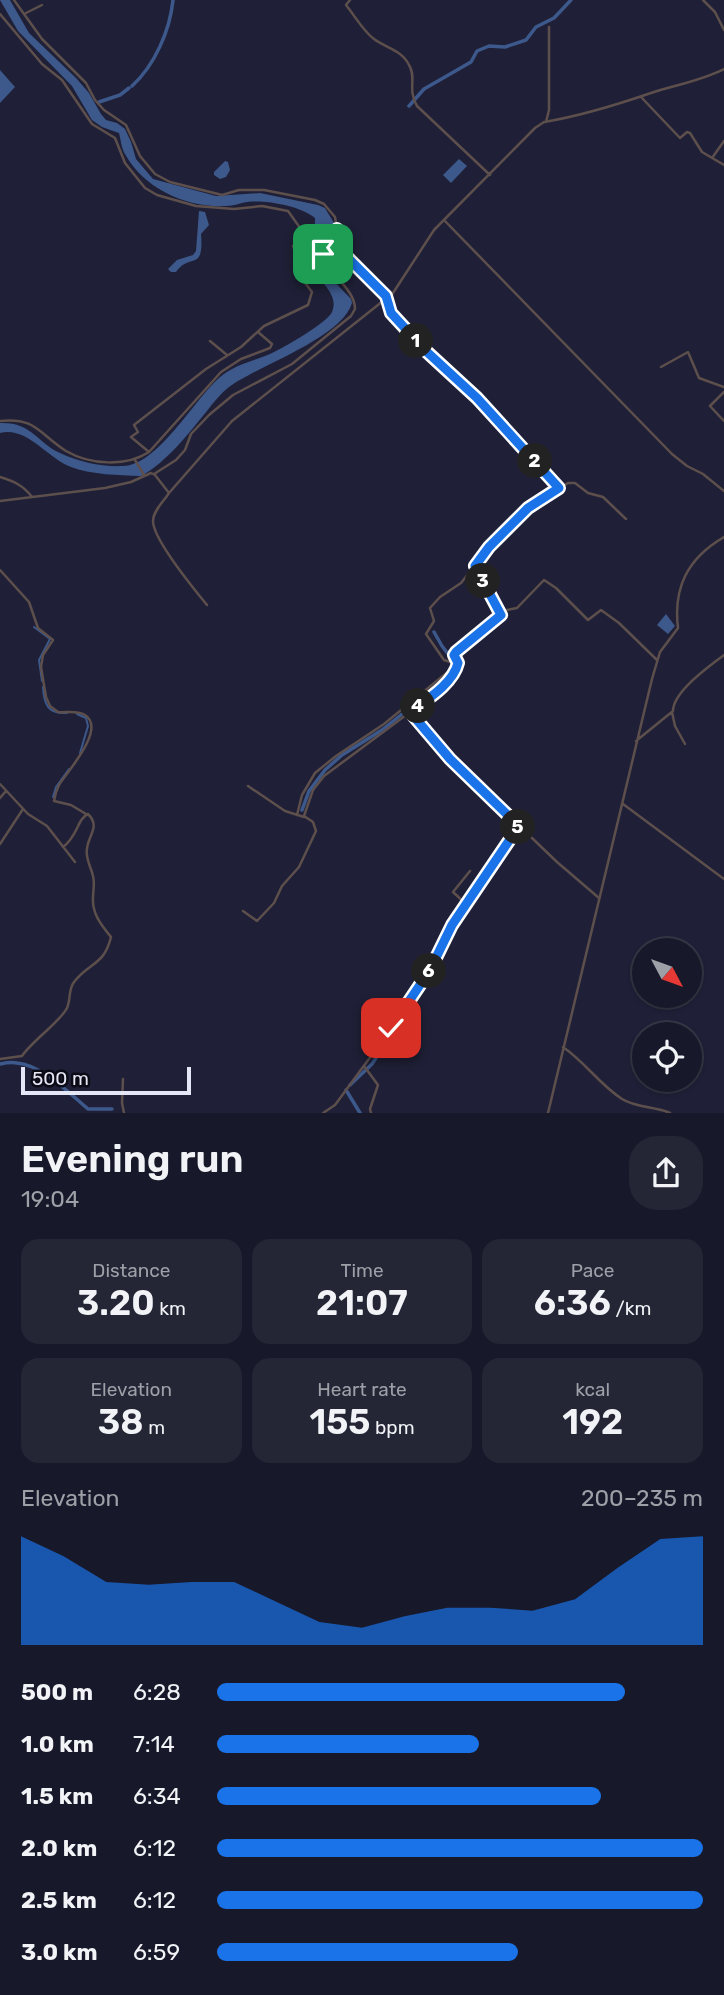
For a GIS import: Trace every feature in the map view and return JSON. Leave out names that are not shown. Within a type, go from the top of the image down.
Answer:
[{"type":"street","points":[[15,0],[42,39],[86,83],[104,110],[126,125],[140,156],[155,174],[170,182],[222,195],[254,189],[315,200],[332,212],[347,257],[387,299],[391,313],[408,333],[477,398],[559,488]]},
{"type":"street","points":[[350,0],[346,5],[368,34],[409,62],[410,95],[417,106],[490,175]]},
{"type":"street","points":[[703,0],[715,12],[724,30]]},
{"type":"street","points":[[23,10],[26,13],[42,5]]},
{"type":"street","points":[[0,13],[42,64],[62,80],[92,124],[115,138],[125,163],[145,188],[157,195],[196,206],[233,209],[262,205],[288,211],[303,232],[303,236],[293,246],[297,261],[295,267],[309,286],[312,298],[305,307],[271,321],[134,425],[138,432],[131,437],[149,452]]},
{"type":"street","points":[[546,122],[549,110],[548,27]]},
{"type":"street","points":[[206,605],[160,540],[153,524],[155,514],[169,493],[232,421],[333,338],[387,299],[443,220],[535,128],[546,122],[608,109],[708,77],[724,69]]},
{"type":"street","points":[[642,97],[680,138],[687,132],[690,133],[702,152],[724,165]]},
{"type":"street","points":[[712,158],[724,141]]},
{"type":"street","points":[[443,220],[672,454],[724,491]]},
{"type":"street","points":[[0,501],[105,488],[131,482],[153,474],[176,460],[185,450],[191,435],[233,395],[292,364],[351,316],[355,309],[352,296],[327,268],[323,257],[326,242],[337,229]]},
{"type":"street","points":[[0,421],[16,419],[29,423],[74,456],[116,463],[135,460],[149,452],[221,372],[241,359],[270,348],[271,341],[258,332]]},
{"type":"street","points":[[210,341],[227,355]]},
{"type":"street","points":[[661,367],[688,352],[699,378],[724,389],[710,406],[724,421]]},
{"type":"street","points":[[135,460],[145,477]]},
{"type":"street","points":[[153,474],[169,493]]},
{"type":"street","points":[[0,477],[23,487],[32,497]]},
{"type":"street","points":[[297,815],[302,795],[316,773],[331,759],[357,744],[405,707],[453,666],[451,662],[444,660],[426,634],[434,621],[430,608],[440,597],[461,583],[489,547],[528,508],[568,483],[575,483],[589,493],[603,497],[626,519]]},
{"type":"street","points":[[548,1113],[657,660],[678,628],[675,608],[686,571],[712,544],[724,537]]},
{"type":"street","points":[[475,566],[501,615]]},
{"type":"street","points":[[0,570],[29,602],[38,628],[53,640],[43,655],[41,664],[47,702],[58,712],[79,713],[90,720],[90,729],[81,756],[58,786],[54,801],[71,805],[88,814],[95,824],[86,852],[94,887],[94,911],[111,937],[108,952],[77,978],[70,990],[67,1009],[22,1056],[0,1059]]},
{"type":"street","points":[[304,817],[313,790],[324,776],[443,685],[457,669],[458,663],[454,655],[456,652],[501,615],[511,608],[517,608],[544,580],[587,620],[601,610],[619,623],[657,660]]},
{"type":"street","points":[[685,744],[675,726],[673,705],[689,685],[724,655]]},
{"type":"street","points":[[405,707],[450,759],[600,900]]},
{"type":"street","points":[[636,741],[672,712]]},
{"type":"street","points":[[0,784],[23,809],[47,826],[75,862]]},
{"type":"street","points":[[243,911],[257,921],[274,903],[282,886],[299,867],[316,831],[313,822],[285,811],[248,786]]},
{"type":"street","points":[[0,798],[6,791]]},
{"type":"street","points":[[622,803],[724,879]]},
{"type":"street","points":[[0,844],[23,809]]},
{"type":"street","points":[[63,847],[72,840],[81,818],[86,814]]},
{"type":"street","points":[[323,1113],[335,1105],[405,1010],[466,904],[519,826]]},
{"type":"street","points":[[0,834],[4,838]]},
{"type":"street","points":[[466,904],[453,892],[470,871]]},
{"type":"street","points":[[563,1047],[580,1059],[621,1099],[670,1113]]},
{"type":"street","points":[[363,1066],[377,1085],[371,1113]]},
{"type":"street","points":[[123,1079],[124,1113]]},
{"type":"water","points":[[0,0],[10,0],[29,33],[76,78],[106,120],[125,129],[136,159],[153,179],[216,196],[260,193],[318,205],[325,208],[334,223],[316,251],[323,270],[351,299],[352,303],[345,316],[316,339],[229,387],[185,438],[141,476],[97,473],[71,467],[28,438],[10,432],[0,433],[0,423],[27,429],[52,449],[91,463],[123,466],[136,463],[149,455],[162,444],[219,378],[232,369],[289,344],[316,327],[332,312],[333,299],[311,265],[310,247],[315,218],[301,210],[273,203],[247,202],[232,206],[196,204],[155,186],[133,166],[124,151],[119,133],[92,120],[72,86],[18,31]]},
{"type":"water","points":[[0,70],[15,87],[0,103]]},
{"type":"water","points":[[459,159],[467,166],[451,183],[443,175]]},
{"type":"water","points":[[225,161],[228,162],[230,170],[226,177],[220,179],[214,172]]},
{"type":"water","points":[[199,211],[205,212],[209,225],[201,234],[200,254],[176,272],[171,272],[168,269],[177,260],[193,255],[196,251]]},
{"type":"water","points":[[666,614],[675,626],[668,634],[657,625]]},
{"type":"waterway","points":[[132,86],[148,68],[160,46],[169,23],[173,0]]},
{"type":"waterway","points":[[409,106],[424,89],[471,62],[477,51],[489,46],[505,47],[526,40],[536,27],[554,18],[571,0]]},
{"type":"waterway","points":[[99,102],[120,95],[129,88]]},
{"type":"waterway","points":[[34,627],[50,639],[39,660],[42,681]]},
{"type":"waterway","points":[[302,810],[309,791],[325,770],[342,755],[382,730],[444,681],[455,663],[434,632]]},
{"type":"waterway","points":[[43,687],[48,707],[55,712],[67,713]]},
{"type":"waterway","points":[[77,714],[86,718],[88,726],[80,753]]},
{"type":"waterway","points":[[53,797],[56,787],[69,769]]},
{"type":"waterway","points":[[350,1085],[372,1064],[391,1036]]},
{"type":"waterway","points":[[0,1064],[13,1063],[36,1069],[88,1109],[112,1109]]},
{"type":"waterway","points":[[346,1090],[360,1113]]},
{"type":"route","points":[[323,254],[326,242],[337,229],[347,257],[386,296],[391,313],[408,333],[477,398],[559,488],[528,508],[489,547],[475,566],[501,615],[456,652],[454,655],[458,661],[457,669],[443,685],[410,712],[450,759],[519,826],[452,925],[430,970],[391,1028]]}]
